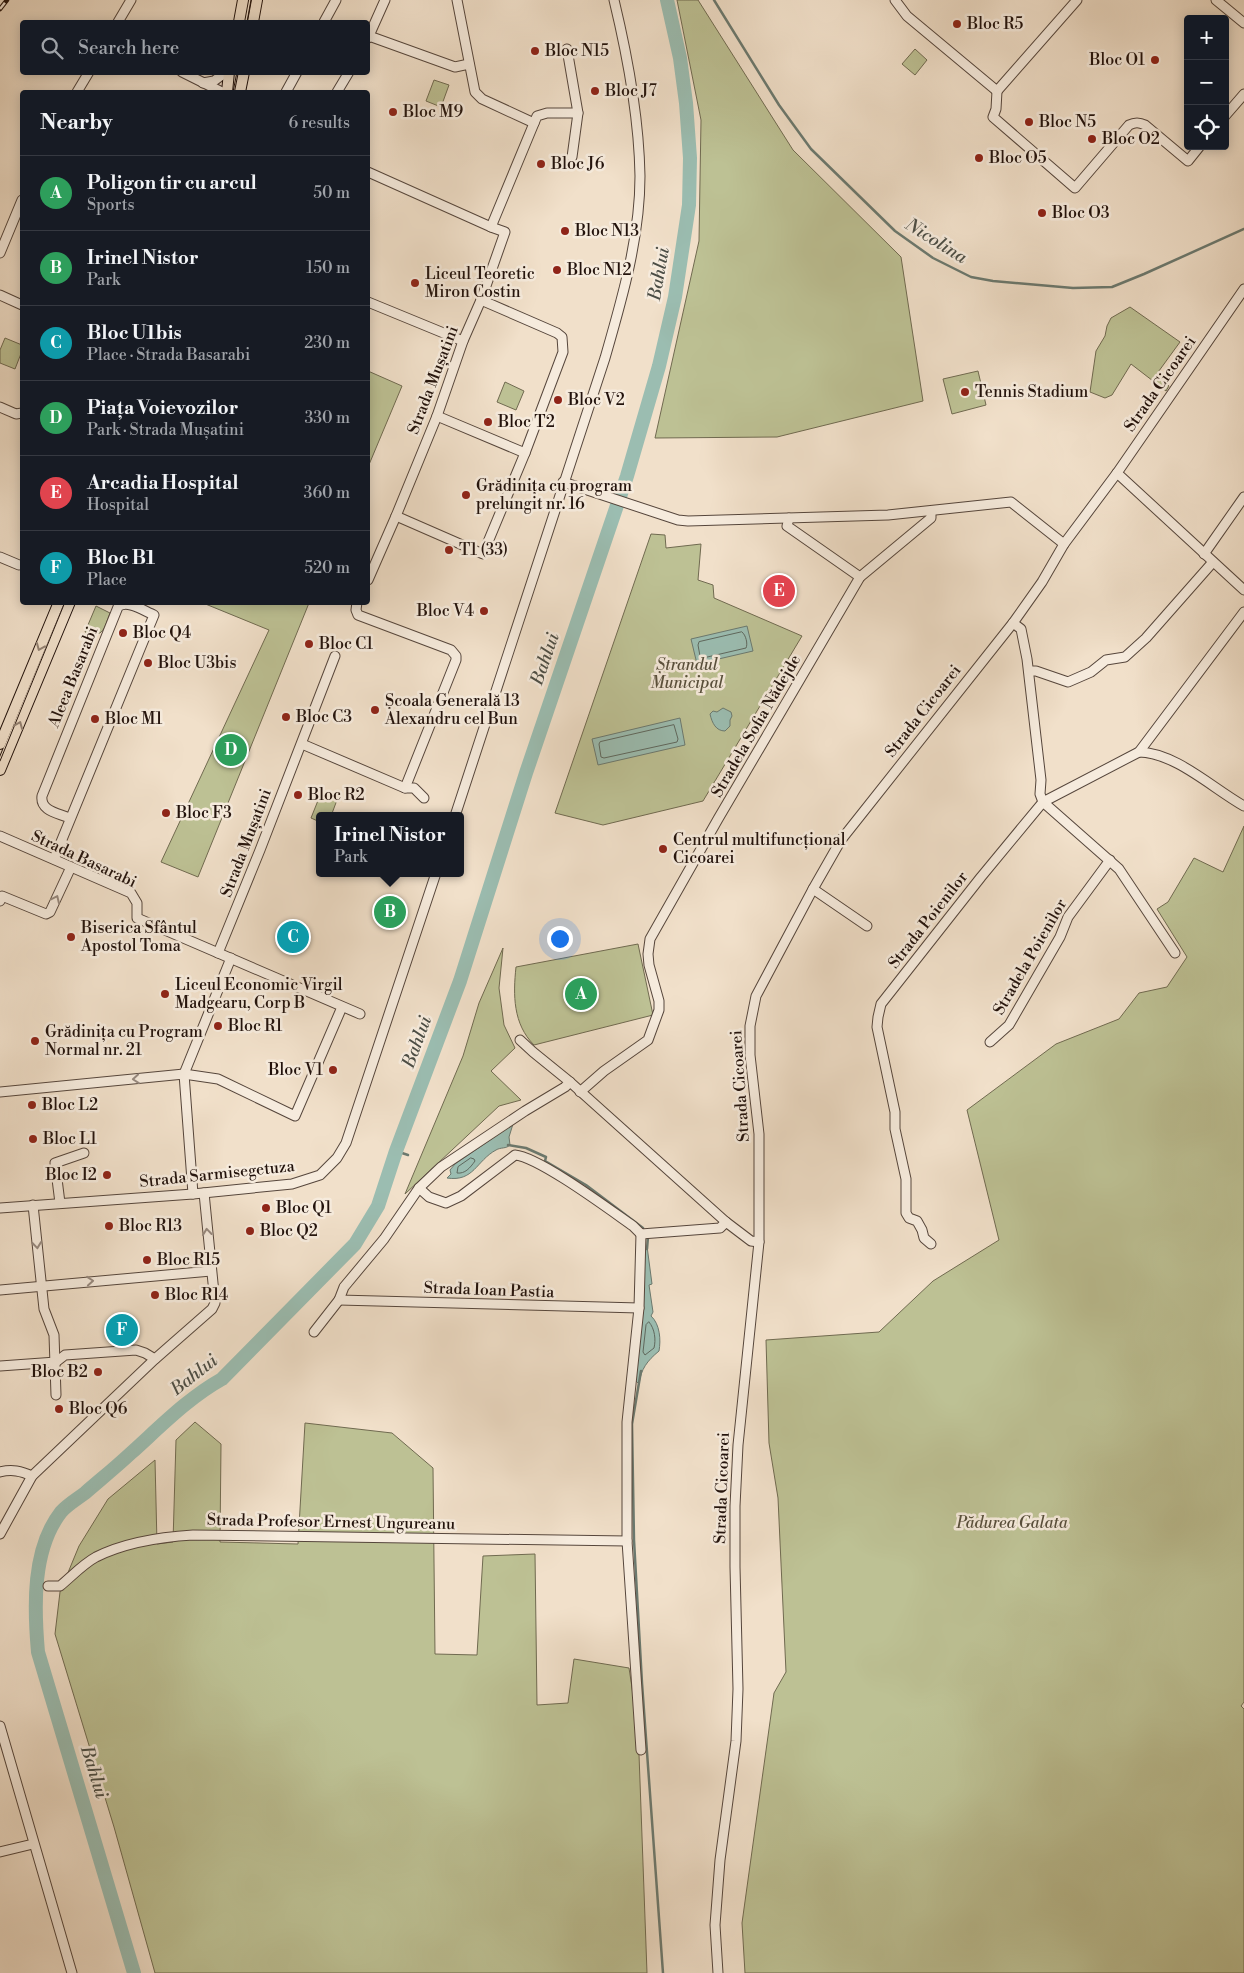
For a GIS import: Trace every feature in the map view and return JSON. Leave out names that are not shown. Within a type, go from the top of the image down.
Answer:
[{"type":"main road","points":[[239,20],[243,0]]},
{"type":"main road","points":[[253,20],[257,0]]},
{"type":"main road","points":[[227,90],[228,75]]},
{"type":"main road","points":[[240,90],[244,75]]},
{"type":"main road","points":[[245,75],[247,84],[246,90]]},
{"type":"main road","points":[[0,744],[58,605]]},
{"type":"main road","points":[[0,770],[69,605]]},
{"type":"street","points":[[119,20],[131,0]]},
{"type":"street","points":[[325,20],[336,0]]},
{"type":"street","points":[[370,33],[385,0]]},
{"type":"street","points":[[457,0],[475,92],[482,99],[534,123]]},
{"type":"street","points":[[456,812],[619,308],[636,223],[640,178],[638,128],[625,50],[614,0]]},
{"type":"street","points":[[895,0],[907,16],[997,91]]},
{"type":"street","points":[[1077,0],[997,91],[996,109],[993,117],[1075,188],[1129,125],[1134,123],[1139,122],[1145,125],[1188,161],[1197,150]]},
{"type":"street","points":[[1216,0],[1244,23]]},
{"type":"street","points":[[370,38],[455,67],[469,64]]},
{"type":"street","points":[[568,49],[578,113],[572,157]]},
{"type":"street","points":[[78,90],[87,75]]},
{"type":"street","points":[[188,75],[218,90]]},
{"type":"street","points":[[203,83],[214,81],[223,75]]},
{"type":"street","points":[[287,90],[295,75]]},
{"type":"street","points":[[338,90],[346,75]]},
{"type":"street","points":[[1229,111],[1244,94]]},
{"type":"street","points":[[370,173],[491,227],[537,116],[542,114],[578,113]]},
{"type":"street","points":[[0,253],[20,205]]},
{"type":"street","name":"Strada Mușatini","points":[[370,575],[436,416],[505,232],[491,227]]},
{"type":"street","name":"Strada Cicoarei","points":[[718,1973],[715,1925],[720,1860],[736,1741],[738,1690],[735,1506],[738,1445],[759,1242],[759,1134],[750,1055],[750,1026],[756,996],[841,840],[1013,623],[1042,582],[1064,544],[1117,473],[1244,289]]},
{"type":"street","points":[[0,295],[20,304]]},
{"type":"street","points":[[396,516],[483,554],[525,454],[563,352],[562,337],[557,333],[481,300]]},
{"type":"street","points":[[370,306],[463,341]]},
{"type":"street","points":[[0,407],[16,414],[20,413]]},
{"type":"street","points":[[436,416],[525,454]]},
{"type":"street","points":[[1117,473],[1244,590]]},
{"type":"street","points":[[563,482],[678,520],[688,521],[888,516],[1011,502],[1064,544]]},
{"type":"street","points":[[1204,554],[1244,497]]},
{"type":"street","name":"Stradela Sofia Nădejde","points":[[580,1092],[604,1071],[648,1040],[660,1010],[649,965],[650,940],[718,819],[860,577],[931,518],[931,511]]},
{"type":"street","points":[[789,518],[787,526],[860,577]]},
{"type":"street","points":[[0,558],[19,565]]},
{"type":"street","points":[[1029,671],[1036,671],[1068,682],[1091,672],[1106,660],[1117,660],[1125,657],[1146,638],[1213,562]]},
{"type":"street","name":"Aleea Basarabi","points":[[69,818],[45,808],[42,804],[42,796],[120,605]]},
{"type":"street","name":"Aleea Basarabi","points":[[54,858],[154,615],[131,605]]},
{"type":"street","points":[[357,605],[358,615],[451,650],[456,656],[405,788]]},
{"type":"street","points":[[1044,802],[1139,752],[1244,612]]},
{"type":"street","points":[[1013,623],[1021,629],[1029,671],[1041,780],[1040,794],[1044,802],[1119,869],[1175,953]]},
{"type":"street","name":"Strada Mușatini","points":[[218,953],[302,744],[335,656]]},
{"type":"street","points":[[302,744],[405,788],[414,788],[424,798]]},
{"type":"street","points":[[1139,752],[1151,752],[1170,759],[1244,806]]},
{"type":"street","name":"Strada Poienilor","points":[[931,1244],[924,1238],[917,1222],[909,1218],[906,1213],[906,1179],[895,1129],[895,1112],[877,1028],[878,1017],[882,1004],[980,877],[1044,802]]},
{"type":"street","name":"Strada Basarabi","points":[[0,836],[131,893],[138,903],[137,918],[360,1014]]},
{"type":"street","name":"Stradela Poienilor","points":[[990,1042],[1009,1025],[1060,936],[1068,917],[1110,860]]},
{"type":"street","points":[[0,901],[2,896],[46,914],[50,912],[71,867]]},
{"type":"street","name":"Strada Sarmisegetuza","points":[[0,1208],[193,1194],[292,1184],[320,1175],[337,1158],[346,1143],[435,877]]},
{"type":"street","points":[[813,889],[867,926]]},
{"type":"street","points":[[193,1194],[184,1074],[231,958]]},
{"type":"street","points":[[0,1092],[184,1074],[218,1079],[295,1116],[342,1007]]},
{"type":"street","points":[[520,1040],[570,1082],[726,1222],[751,1241],[759,1242]]},
{"type":"street","points":[[314,1332],[339,1300],[344,1286],[384,1239],[419,1188],[441,1167],[570,1082]]},
{"type":"street","points":[[60,1203],[55,1163],[84,1153]]},
{"type":"street","points":[[419,1188],[429,1197],[446,1203],[461,1196],[515,1155],[524,1156],[568,1182],[642,1234],[720,1228],[726,1222]]},
{"type":"street","points":[[0,1534],[32,1476],[155,1359],[212,1309],[214,1303],[204,1193]]},
{"type":"street","points":[[33,1205],[44,1309],[54,1335],[56,1395]]},
{"type":"street","points":[[641,1750],[627,1541],[627,1422],[639,1308],[642,1234]]},
{"type":"street","points":[[0,1290],[211,1271]]},
{"type":"street","name":"Strada Ioan Pastia","points":[[339,1300],[639,1308]]},
{"type":"street","points":[[0,1366],[56,1362],[65,1355],[136,1350],[155,1359]]},
{"type":"street","points":[[0,1472],[7,1470],[21,1471],[32,1476]]},
{"type":"street","name":"Strada Profesor Ernest Ungureanu","points":[[48,1586],[60,1586],[94,1558],[116,1550],[146,1540],[193,1535],[627,1541]]},
{"type":"street","points":[[0,1726],[72,1973]]},
{"type":"street","points":[[0,1852],[33,1844]]},
{"type":"green space","points":[[677,0],[698,0],[793,150],[901,257],[923,401],[777,437],[655,438],[699,241],[701,120]]},
{"type":"green space","points":[[915,49],[927,60],[915,75],[902,64]]},
{"type":"green space","points":[[434,80],[449,85],[441,107],[426,101]]},
{"type":"green space","points":[[1130,307],[1180,342],[1156,375],[1169,386],[1166,391],[1131,364],[1112,395],[1105,398],[1090,392],[1096,351],[1105,336],[1111,318]]},
{"type":"green space","points":[[5,338],[20,344],[20,356],[15,369],[0,363],[0,350]]},
{"type":"green space","name":"Tennis Stadium","points":[[978,371],[986,405],[952,414],[943,379]]},
{"type":"green space","points":[[370,372],[402,386],[370,462]]},
{"type":"green space","points":[[505,382],[524,391],[516,410],[497,402]]},
{"type":"green space","name":"Ștrandul Municipal","points":[[651,534],[665,535],[666,548],[701,544],[698,580],[713,585],[714,598],[802,636],[703,801],[603,825],[555,813]]},
{"type":"green space","points":[[208,605],[308,605],[198,877],[161,862],[269,630]]},
{"type":"green space","points":[[96,606],[110,613],[102,631],[91,634],[85,632]]},
{"type":"green space","points":[[321,793],[337,800],[332,812],[316,812],[316,820],[311,818]]},
{"type":"green space","name":"Pădurea Galata","points":[[1244,826],[1244,1702],[1241,1706],[1244,1709],[1244,1973],[745,1973],[742,1923],[774,1693],[786,1672],[778,1498],[769,1443],[766,1340],[879,1332],[933,1281],[999,1240],[967,1110],[1056,1044],[1119,1019],[1139,993],[1167,987],[1187,957],[1157,909],[1168,902],[1194,858],[1223,872]]},
{"type":"green space","points":[[388,896],[402,901],[392,928],[378,923]]},
{"type":"green space","points":[[638,944],[653,1015],[534,1045],[527,1037],[518,1018],[515,998],[516,967]]},
{"type":"green space","points":[[503,948],[499,988],[504,1025],[515,1048],[491,1071],[521,1100],[499,1106],[405,1194],[463,1056],[479,1003]]},
{"type":"green space","points":[[195,1422],[221,1444],[220,1542],[298,1544],[305,1423],[392,1433],[433,1468],[435,1654],[477,1655],[483,1556],[535,1554],[537,1705],[568,1703],[574,1659],[629,1668],[638,1727],[647,1973],[155,1973],[114,1827],[55,1634],[60,1592],[79,1546],[108,1499],[155,1460],[157,1544],[173,1542],[176,1440]]},
{"type":"water","points":[[747,626],[753,651],[697,664],[691,639]]},
{"type":"water","points":[[723,708],[731,712],[732,716],[730,726],[725,731],[719,730],[715,726],[710,714]]},
{"type":"water","points":[[680,718],[685,745],[598,765],[592,739]]},
{"type":"water","points":[[513,1124],[509,1137],[510,1145],[498,1149],[489,1155],[469,1174],[463,1177],[447,1178],[455,1164]]},
{"type":"water","points":[[647,1246],[652,1284],[649,1285],[653,1312],[651,1316],[658,1328],[660,1347],[659,1351],[643,1370],[639,1384],[635,1380],[643,1310],[642,1253]]},
{"type":"waterway","name":"Bahlui","points":[[134,1973],[38,1652],[36,1598],[40,1561],[52,1527],[63,1509],[85,1493],[186,1404],[222,1379],[355,1244],[378,1206],[396,1151],[460,981],[526,773],[627,476],[659,366],[675,297],[689,205],[690,158],[686,103],[680,58],[667,0]]},
{"type":"waterway","name":"Nicolina","points":[[714,0],[779,105],[811,149],[895,231],[933,258],[971,277],[993,281],[1073,288],[1112,287],[1244,229]]},
{"type":"waterway","points":[[508,1145],[526,1148],[546,1157],[545,1161],[586,1185],[643,1228]]},
{"type":"waterway","points":[[396,1151],[408,1155]]},
{"type":"waterway","points":[[647,1249],[648,1237]]},
{"type":"waterway","points":[[641,1371],[632,1424],[634,1540],[642,1683],[663,1973]]},
{"type":"tram line","points":[[247,20],[251,0]]},
{"type":"tram line","points":[[233,90],[236,75]]},
{"type":"tram line","points":[[0,761],[64,605]]},
{"type":"railway","points":[[0,9],[7,0]]},
{"type":"place","name":"Bloc R5","points":[[957,24]]},
{"type":"place","name":"Bloc N15","points":[[535,51]]},
{"type":"place","name":"Bloc O1","points":[[1155,60]]},
{"type":"place","name":"Bloc J7","points":[[595,91]]},
{"type":"place","name":"Bloc M9","points":[[393,112]]},
{"type":"place","name":"Bloc N5","points":[[1029,122]]},
{"type":"place","name":"Bloc O2","points":[[1092,139]]},
{"type":"place","name":"Bloc O5","points":[[979,158]]},
{"type":"place","name":"Bloc J6","points":[[541,164]]},
{"type":"place","name":"Bloc O3","points":[[1042,213]]},
{"type":"place","name":"Bloc N13","points":[[565,231]]},
{"type":"place","name":"Bloc N12","points":[[557,270]]},
{"type":"place","name":"Liceul Teoretic Miron Costin","points":[[415,283]]},
{"type":"place","name":"Tennis Stadium","points":[[965,392]]},
{"type":"place","name":"Bloc V2","points":[[558,400]]},
{"type":"place","name":"Bloc T2","points":[[488,422]]},
{"type":"place","name":"Grădinița cu program prelungit nr. 16","points":[[466,495]]},
{"type":"place","name":"T1 (33)","points":[[449,550]]},
{"type":"place","name":"Arcadia Hospital","points":[[779,591]]},
{"type":"place","name":"Bloc V4","points":[[484,611]]},
{"type":"place","name":"Bloc Q4","points":[[123,633]]},
{"type":"place","name":"Bloc C1","points":[[309,644]]},
{"type":"place","name":"Bloc U3bis","points":[[148,663]]},
{"type":"place","name":"Școala Generală 13 Alexandru cel Bun","points":[[375,710]]},
{"type":"place","name":"Bloc C3","points":[[286,717]]},
{"type":"place","name":"Bloc M1","points":[[95,719]]},
{"type":"place","name":"Piața Voievozilor","points":[[231,750]]},
{"type":"place","name":"Bloc R2","points":[[298,795]]},
{"type":"place","name":"Bloc F3","points":[[166,813]]},
{"type":"place","name":"Centrul multifuncțional Cicoarei","points":[[663,849]]},
{"type":"place","name":"Irinel Nistor","points":[[390,912]]},
{"type":"place","name":"Biserica Sfântul Apostol Toma","points":[[71,937]]},
{"type":"place","name":"Bloc U1bis","points":[[293,937]]},
{"type":"place","name":"Liceul Economic Virgil Madgearu, Corp B","points":[[165,994]]},
{"type":"place","name":"Poligon tir cu arcul","points":[[581,994]]},
{"type":"place","name":"Bloc R1","points":[[218,1026]]},
{"type":"place","name":"Grădinița cu Program Normal nr. 21","points":[[35,1041]]},
{"type":"place","name":"Bloc V1","points":[[333,1070]]},
{"type":"place","name":"Bloc L2","points":[[32,1105]]},
{"type":"place","name":"Bloc L1","points":[[33,1139]]},
{"type":"place","name":"Bloc I2","points":[[107,1175]]},
{"type":"place","name":"Bloc Q1","points":[[266,1208]]},
{"type":"place","name":"Bloc R13","points":[[109,1226]]},
{"type":"place","name":"Bloc Q2","points":[[250,1231]]},
{"type":"place","name":"Bloc R15","points":[[147,1260]]},
{"type":"place","name":"Bloc R14","points":[[155,1295]]},
{"type":"place","name":"Bloc B1","points":[[122,1330]]},
{"type":"place","name":"Bloc B2","points":[[98,1372]]},
{"type":"place","name":"Bloc Q6","points":[[59,1409]]}]
